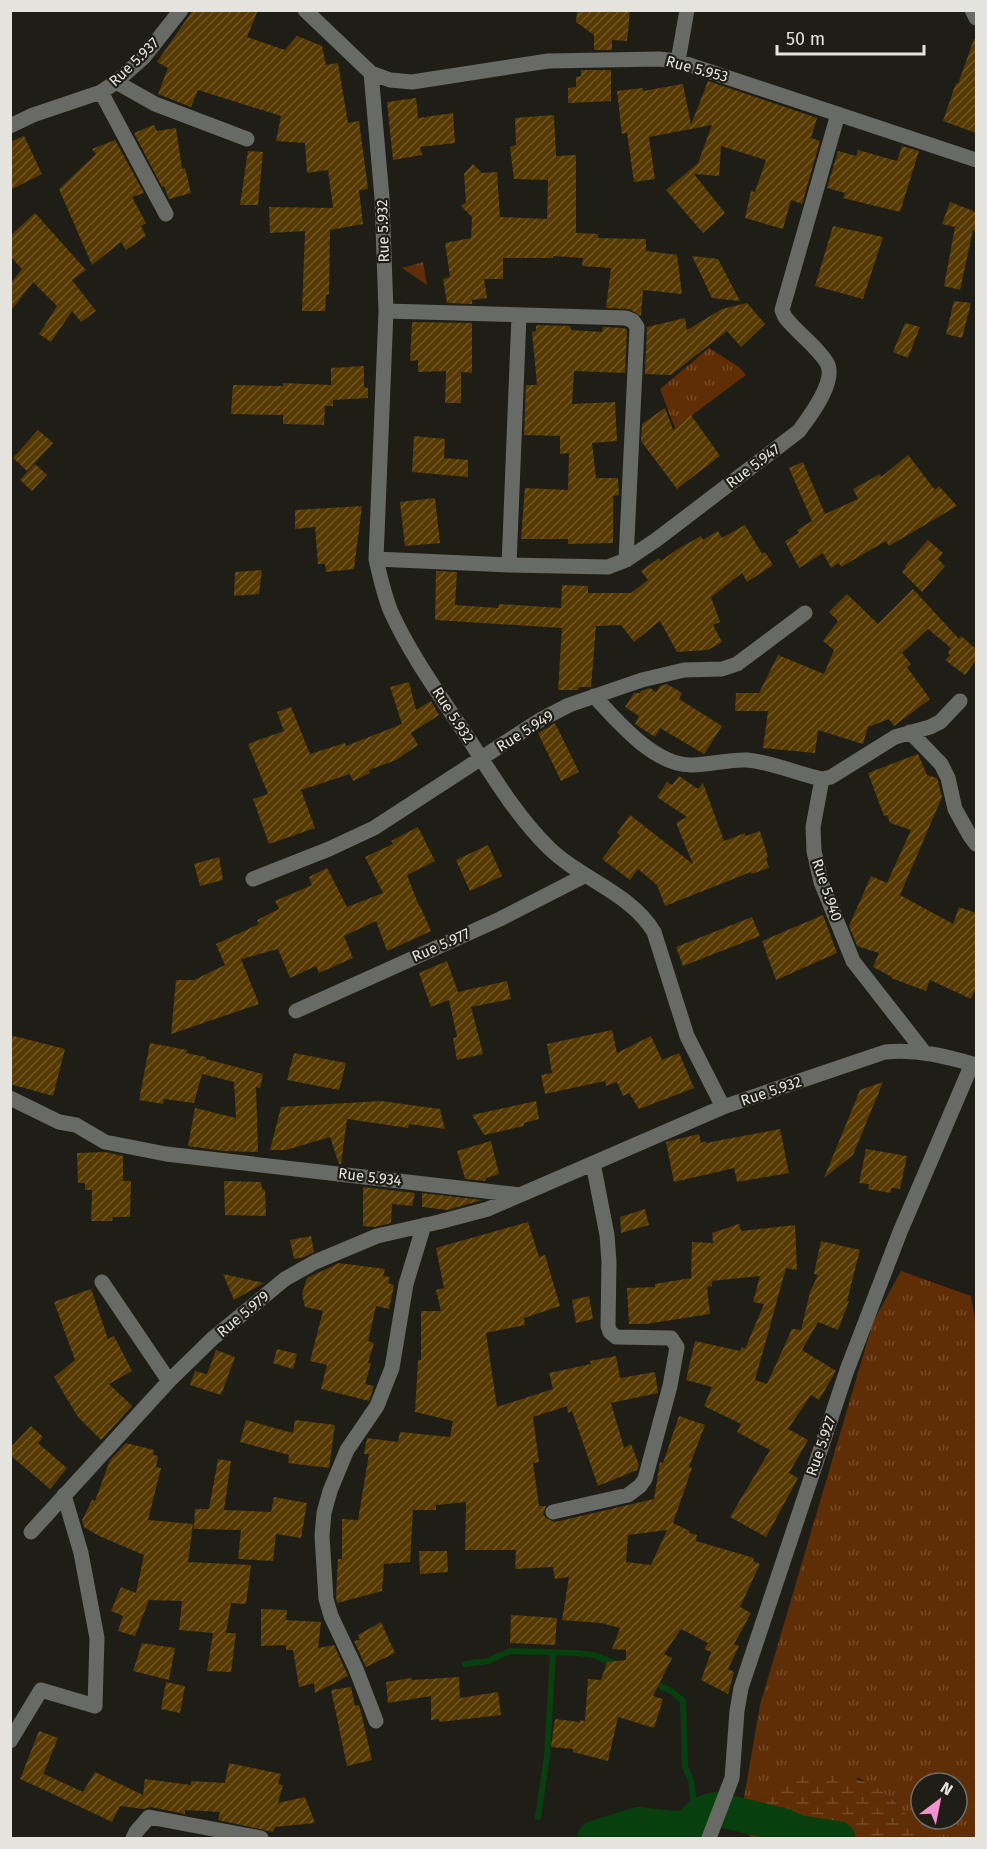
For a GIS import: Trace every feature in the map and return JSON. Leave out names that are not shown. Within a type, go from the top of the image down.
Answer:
[{"type":"street","name":"Rue 5.937","points":[[10,126],[33,115],[101,92],[116,82],[143,58],[181,10]]},
{"type":"street","points":[[305,10],[372,72]]},
{"type":"street","points":[[678,61],[687,10]]},
{"type":"street","points":[[972,10],[976,18]]},
{"type":"street","name":"Rue 5.953","points":[[372,72],[390,80],[412,82],[548,61],[659,59],[678,61],[976,160]]},
{"type":"street","name":"Rue 5.932","points":[[372,72],[382,198],[386,310],[376,559],[391,612],[427,676],[514,808],[548,847],[584,876],[635,907],[650,925],[687,1036],[723,1107],[885,1052],[907,1050],[924,1052],[974,1064]]},
{"type":"street","points":[[116,82],[155,104],[248,139]]},
{"type":"street","points":[[101,92],[166,214]]},
{"type":"street","name":"Rue 5.947","points":[[376,559],[608,567],[626,560],[656,540],[799,431],[812,415],[829,380],[830,370],[826,361],[790,324],[782,310],[838,114]]},
{"type":"street","points":[[386,310],[626,318],[633,321],[638,327],[626,560]]},
{"type":"street","points":[[509,565],[519,315]]},
{"type":"street","name":"Rue 5.949","points":[[253,879],[329,849],[374,828],[569,705],[642,680],[684,670],[722,669],[737,664],[805,614]]},
{"type":"street","points":[[594,696],[628,734],[648,748],[679,764],[751,760],[822,779],[831,777],[895,737],[940,722],[960,701]]},
{"type":"street","points":[[910,732],[941,764],[948,778],[955,809],[976,844]]},
{"type":"street","name":"Rue 5.940","points":[[822,779],[813,827],[814,852],[821,882],[853,961],[924,1052]]},
{"type":"street","name":"Rue 5.977","points":[[296,1011],[500,919],[584,876]]},
{"type":"street","name":"Rue 5.927","points":[[710,1834],[732,1778],[741,1688],[847,1370],[900,1232],[974,1064]]},
{"type":"street","name":"Rue 5.934","points":[[10,1098],[58,1122],[76,1125],[105,1142],[156,1152],[520,1195]]},
{"type":"street","points":[[520,1195],[723,1107]]},
{"type":"street","points":[[553,1512],[628,1495],[640,1486],[645,1479],[670,1386],[677,1347],[671,1338],[616,1337],[610,1332],[608,1326],[607,1235],[593,1163]]},
{"type":"street","name":"Rue 5.979","points":[[31,1532],[169,1381],[212,1339],[285,1279],[315,1262],[377,1236],[488,1209],[520,1195]]},
{"type":"street","points":[[376,1721],[356,1669],[331,1616],[326,1599],[322,1536],[324,1513],[330,1491],[347,1450],[377,1406],[392,1368],[406,1284],[424,1226]]},
{"type":"street","points":[[102,1282],[169,1381]]},
{"type":"street","points":[[10,1741],[41,1690],[95,1706],[97,1638],[81,1553],[64,1495]]},
{"type":"street","points":[[134,1835],[149,1817],[261,1839]]},
{"type":"green space","points":[[423,262],[427,285],[402,268]]},
{"type":"green space","points":[[709,348],[739,367],[746,375],[675,428],[660,389]]},
{"type":"green space","points":[[901,1271],[971,1296],[976,1325],[976,1838],[932,1838],[918,1831],[969,1831],[969,1771],[909,1771],[909,1820],[894,1801],[859,1778],[758,1796],[743,1804],[760,1705],[873,1322]]},
{"type":"green space","points":[[832,1772],[874,1786],[895,1802],[909,1818],[909,1831],[921,1831],[932,1838],[752,1838],[743,1822],[743,1804],[794,1775]]},
{"type":"building","points":[[193,10],[258,10],[247,37],[285,50],[297,36],[322,46],[326,65],[338,63],[348,123],[359,121],[368,189],[359,190],[363,224],[330,230],[329,294],[326,295],[325,311],[302,311],[305,231],[270,233],[269,207],[333,208],[328,170],[307,173],[305,143],[276,141],[281,116],[198,90],[191,107],[158,94],[168,68],[157,62]]},
{"type":"building","points":[[577,10],[630,10],[627,41],[612,40],[612,50],[594,50],[594,35],[576,22]]},
{"type":"building","points":[[974,39],[976,39],[976,133],[943,121]]},
{"type":"building","points":[[581,70],[611,70],[611,101],[568,103],[568,88],[576,87],[576,77],[581,76]]},
{"type":"building","points":[[708,81],[817,118],[811,138],[820,141],[802,204],[791,200],[783,229],[745,218],[751,191],[755,192],[766,160],[721,146],[719,176],[694,174],[725,213],[703,233],[666,190],[698,163],[712,125],[649,137],[655,179],[634,182],[627,133],[622,134],[617,91],[643,88],[643,91],[683,84],[691,125]]},
{"type":"building","points":[[416,98],[418,118],[453,113],[455,143],[420,147],[422,155],[393,160],[387,102]]},
{"type":"building","points":[[554,115],[556,156],[576,155],[576,233],[598,234],[598,238],[646,239],[646,251],[677,255],[682,294],[643,290],[641,316],[629,309],[606,308],[611,268],[582,266],[583,258],[553,256],[553,258],[503,258],[503,279],[484,279],[487,298],[472,300],[472,304],[447,303],[443,279],[450,277],[445,243],[471,238],[472,217],[461,206],[466,202],[464,174],[473,164],[482,173],[497,172],[500,217],[547,219],[548,180],[514,179],[510,147],[516,145],[515,118]]},
{"type":"building","points":[[154,125],[157,131],[176,128],[182,169],[185,168],[191,193],[169,199],[164,186],[162,187],[134,133]]},
{"type":"building","points":[[24,136],[42,174],[10,190],[10,142]]},
{"type":"building","points":[[115,140],[144,193],[132,197],[146,223],[141,226],[146,236],[126,250],[121,242],[92,265],[59,189],[96,154],[92,149]]},
{"type":"building","points":[[902,146],[919,151],[900,212],[843,198],[845,193],[827,188],[838,151],[856,156],[858,150],[897,161]]},
{"type":"building","points":[[248,151],[263,152],[258,205],[240,205]]},
{"type":"building","points":[[950,202],[976,212],[976,232],[973,230],[960,290],[944,286],[955,227],[942,224]]},
{"type":"building","points":[[35,213],[86,270],[72,280],[96,311],[81,322],[72,311],[51,342],[39,334],[57,306],[33,282],[10,312],[10,284],[22,269],[10,256],[10,236]]},
{"type":"building","points":[[833,226],[883,237],[863,299],[815,286]]},
{"type":"building","points":[[692,256],[718,259],[740,301],[712,298]]},
{"type":"building","points":[[954,301],[971,303],[962,338],[946,334]]},
{"type":"building","points":[[747,303],[765,324],[741,347],[727,331],[671,375],[645,374],[647,327],[685,318],[687,330],[722,309]]},
{"type":"building","points":[[412,322],[472,323],[472,373],[461,372],[461,403],[445,403],[446,371],[418,372],[418,360],[410,361]]},
{"type":"building","points":[[905,323],[920,327],[908,358],[893,352]]},
{"type":"building","points":[[536,326],[570,326],[571,330],[602,332],[603,327],[627,330],[625,373],[574,371],[572,404],[615,402],[617,441],[592,443],[596,478],[618,478],[619,495],[613,496],[613,543],[568,544],[568,539],[521,539],[525,488],[568,490],[569,453],[560,454],[560,436],[524,435],[526,385],[537,385],[532,332],[536,331]]},
{"type":"building","points":[[364,366],[364,387],[368,388],[368,398],[333,400],[333,406],[325,406],[324,425],[283,424],[283,415],[231,414],[233,385],[283,386],[283,383],[331,385],[331,368]]},
{"type":"building","points":[[665,408],[673,430],[691,415],[720,456],[677,489],[641,441],[642,424]]},
{"type":"building","points":[[38,430],[53,443],[27,471],[13,458]]},
{"type":"building","points":[[414,436],[445,439],[444,458],[468,460],[468,477],[412,472]]},
{"type":"building","points":[[908,455],[935,490],[939,486],[957,506],[889,546],[886,541],[841,567],[839,563],[831,568],[823,553],[799,568],[785,541],[799,533],[797,530],[812,521],[789,468],[803,462],[825,514],[858,499],[853,489],[880,474],[881,477]]},
{"type":"building","points":[[35,464],[47,475],[32,491],[20,480]]},
{"type":"building","points":[[435,498],[440,543],[405,546],[400,502]]},
{"type":"building","points":[[362,506],[354,569],[326,572],[325,564],[318,564],[315,527],[295,529],[295,510]]},
{"type":"building","points":[[745,525],[762,554],[765,552],[773,565],[747,582],[742,573],[711,597],[720,622],[713,625],[722,642],[708,650],[677,652],[660,621],[634,642],[621,625],[596,626],[591,687],[579,687],[578,690],[558,690],[562,628],[435,620],[436,571],[457,572],[455,605],[498,608],[499,604],[561,608],[562,585],[588,586],[588,593],[631,593],[648,580],[641,571],[659,558],[661,561],[701,536],[703,540],[718,531],[722,538]]},
{"type":"building","points":[[928,540],[943,553],[938,559],[945,566],[922,592],[902,572]]},
{"type":"building","points":[[262,570],[259,594],[234,596],[235,572]]},
{"type":"building","points":[[913,589],[959,639],[961,636],[976,649],[976,660],[965,675],[945,660],[950,655],[948,653],[951,648],[928,629],[902,653],[911,664],[907,667],[930,699],[894,726],[889,719],[868,727],[863,744],[818,730],[815,753],[763,748],[768,711],[735,711],[736,693],[759,693],[778,655],[824,674],[834,650],[823,641],[838,621],[829,612],[847,594],[878,624]]},
{"type":"building","points":[[409,682],[416,710],[431,701],[439,715],[411,733],[418,745],[396,760],[369,770],[370,773],[353,781],[350,774],[301,790],[315,828],[269,844],[253,799],[268,794],[248,744],[284,731],[277,712],[291,707],[310,754],[345,743],[346,746],[402,724],[390,687]]},
{"type":"building","points":[[667,684],[682,693],[679,699],[722,726],[704,754],[660,728],[655,737],[635,724],[639,716],[625,707],[634,693],[650,688],[656,692],[660,686]]},
{"type":"building","points":[[555,723],[579,772],[561,781],[538,733]]},
{"type":"building","points":[[918,754],[927,775],[937,778],[942,797],[900,895],[953,924],[959,907],[976,913],[976,988],[971,999],[930,980],[926,991],[891,978],[873,967],[879,953],[857,946],[849,926],[871,876],[887,883],[911,830],[890,823],[887,815],[884,816],[868,773]]},
{"type":"building","points":[[679,776],[698,789],[703,783],[724,841],[745,833],[746,836],[760,831],[769,868],[751,874],[751,872],[665,906],[657,885],[638,869],[630,880],[602,859],[620,835],[617,833],[630,815],[693,864],[676,823],[687,817],[657,797],[667,782],[672,785]]},
{"type":"building","points":[[418,827],[435,861],[407,875],[431,931],[387,951],[376,921],[344,936],[353,958],[319,973],[316,966],[290,978],[278,949],[241,959],[259,1004],[171,1034],[176,980],[194,980],[225,965],[216,944],[259,924],[257,920],[279,909],[275,901],[312,885],[309,877],[327,868],[347,907],[383,893],[365,857],[393,844],[391,841]]},
{"type":"building","points":[[488,845],[502,876],[470,891],[456,860]]},
{"type":"building","points":[[219,857],[223,880],[200,886],[194,864]]},
{"type":"building","points":[[823,915],[837,953],[776,980],[762,941]]},
{"type":"building","points":[[752,917],[760,936],[683,966],[676,947]]},
{"type":"building","points":[[447,961],[458,992],[507,981],[511,999],[471,1007],[483,1054],[457,1060],[453,1038],[457,1037],[449,1000],[431,1007],[419,973]]},
{"type":"building","points":[[612,1030],[617,1053],[651,1036],[662,1060],[679,1053],[694,1088],[639,1109],[629,1093],[623,1096],[617,1082],[606,1086],[605,1081],[545,1094],[541,1075],[552,1073],[547,1044]]},
{"type":"building","points":[[10,1035],[65,1049],[53,1096],[10,1084]]},
{"type":"building","points":[[150,1043],[187,1050],[186,1053],[263,1074],[260,1088],[256,1087],[258,1152],[224,1151],[188,1146],[195,1108],[236,1118],[234,1082],[202,1074],[194,1103],[164,1099],[163,1104],[139,1100]]},
{"type":"building","points":[[294,1053],[346,1063],[339,1090],[287,1080]]},
{"type":"building","points":[[883,1082],[853,1155],[824,1178],[860,1090]]},
{"type":"building","points":[[381,1101],[440,1109],[445,1129],[409,1124],[408,1128],[347,1119],[341,1164],[339,1164],[330,1137],[286,1150],[270,1150],[281,1107]]},
{"type":"building","points":[[536,1101],[539,1119],[524,1123],[524,1126],[484,1135],[472,1115]]},
{"type":"building","points":[[780,1129],[789,1173],[737,1182],[734,1168],[674,1182],[666,1142],[699,1134],[701,1143],[706,1141],[706,1143]]},
{"type":"building","points":[[491,1141],[499,1174],[486,1178],[485,1181],[465,1179],[457,1151]]},
{"type":"building","points":[[866,1149],[907,1156],[900,1189],[891,1188],[891,1193],[868,1189],[869,1184],[859,1183]]},
{"type":"building","points":[[105,1152],[123,1156],[123,1181],[131,1181],[130,1217],[113,1217],[112,1221],[91,1221],[92,1190],[85,1190],[85,1183],[78,1183],[77,1153]]},
{"type":"building","points":[[224,1181],[261,1182],[262,1189],[265,1190],[266,1216],[225,1215]]},
{"type":"building","points":[[363,1187],[415,1193],[412,1206],[392,1204],[391,1223],[374,1227],[363,1226]]},
{"type":"building","points":[[422,1193],[482,1200],[447,1210],[422,1207]]},
{"type":"building","points":[[645,1209],[649,1225],[621,1233],[620,1217]]},
{"type":"building","points":[[528,1222],[539,1257],[545,1255],[560,1306],[524,1318],[525,1325],[486,1333],[497,1407],[553,1389],[549,1373],[591,1364],[590,1361],[616,1356],[620,1378],[655,1372],[658,1393],[611,1403],[624,1448],[631,1444],[639,1465],[637,1470],[598,1486],[572,1411],[568,1413],[567,1406],[533,1417],[539,1462],[533,1463],[539,1506],[546,1506],[543,1514],[546,1518],[555,1522],[654,1499],[660,1462],[663,1463],[679,1416],[705,1425],[689,1467],[692,1468],[673,1523],[697,1535],[696,1541],[754,1558],[753,1561],[760,1564],[740,1607],[751,1613],[734,1644],[739,1646],[728,1669],[734,1672],[728,1694],[701,1680],[711,1652],[704,1649],[708,1643],[681,1629],[664,1654],[672,1658],[653,1696],[663,1699],[654,1728],[618,1717],[608,1761],[573,1752],[573,1749],[551,1747],[555,1719],[585,1721],[588,1679],[601,1680],[607,1662],[626,1660],[626,1650],[612,1649],[620,1628],[601,1623],[562,1620],[569,1577],[555,1579],[553,1567],[515,1569],[516,1550],[465,1550],[466,1502],[436,1505],[436,1510],[413,1510],[410,1562],[384,1564],[382,1591],[337,1603],[338,1559],[342,1559],[342,1519],[358,1520],[369,1454],[364,1454],[367,1438],[398,1442],[400,1432],[450,1437],[453,1421],[415,1412],[418,1360],[421,1360],[421,1311],[441,1311],[436,1290],[444,1288],[436,1248]],"holes":[[[667,1530],[651,1565],[626,1562],[628,1535]]]},
{"type":"building","points":[[739,1224],[741,1231],[795,1225],[797,1270],[786,1268],[755,1380],[767,1384],[792,1329],[801,1330],[810,1292],[818,1275],[814,1274],[821,1241],[860,1250],[847,1301],[849,1301],[838,1330],[818,1322],[802,1350],[836,1371],[819,1400],[811,1395],[788,1429],[808,1440],[789,1473],[798,1478],[766,1537],[730,1517],[770,1450],[737,1432],[741,1424],[704,1406],[712,1387],[686,1380],[695,1341],[740,1351],[742,1347],[745,1349],[764,1304],[753,1302],[760,1276],[712,1281],[712,1286],[707,1287],[710,1314],[646,1324],[629,1324],[627,1288],[655,1287],[655,1284],[691,1278],[692,1242],[713,1243],[712,1233]]},
{"type":"building","points":[[311,1236],[314,1252],[294,1259],[290,1240]]},
{"type":"building","points":[[339,1263],[385,1269],[383,1276],[390,1277],[388,1283],[394,1285],[389,1309],[376,1306],[368,1341],[374,1343],[365,1384],[374,1386],[369,1401],[321,1389],[327,1365],[310,1361],[323,1311],[305,1307],[302,1294],[307,1278]]},
{"type":"building","points":[[223,1274],[264,1283],[234,1300]]},
{"type":"building","points":[[91,1289],[108,1339],[114,1336],[132,1371],[109,1384],[132,1406],[101,1440],[78,1417],[54,1377],[75,1360],[54,1302]]},
{"type":"building","points":[[589,1296],[593,1319],[576,1323],[572,1300]]},
{"type":"building","points":[[277,1349],[297,1354],[293,1369],[273,1363]]},
{"type":"building","points":[[216,1350],[235,1357],[221,1395],[190,1385],[195,1371],[207,1374]]},
{"type":"building","points":[[246,1420],[293,1433],[295,1420],[335,1425],[329,1468],[288,1463],[289,1455],[240,1442]]},
{"type":"building","points":[[31,1426],[43,1437],[38,1443],[67,1468],[50,1489],[10,1455],[10,1448]]},
{"type":"building","points":[[126,1443],[154,1450],[153,1455],[158,1456],[156,1467],[161,1468],[148,1520],[193,1524],[188,1562],[251,1565],[246,1604],[231,1603],[226,1633],[236,1633],[231,1672],[207,1671],[213,1633],[179,1630],[182,1601],[149,1600],[135,1636],[118,1631],[123,1616],[111,1611],[121,1587],[136,1593],[144,1555],[99,1536],[84,1527],[82,1520],[92,1500],[95,1501],[110,1460]]},
{"type":"building","points":[[218,1459],[231,1461],[224,1510],[271,1512],[274,1497],[307,1503],[301,1538],[276,1534],[273,1561],[238,1559],[241,1530],[194,1529],[195,1509],[209,1509]]},
{"type":"building","points":[[419,1551],[447,1551],[448,1572],[420,1574]]},
{"type":"building","points":[[261,1609],[287,1610],[286,1620],[321,1622],[318,1648],[334,1645],[348,1676],[315,1693],[314,1683],[299,1687],[293,1650],[286,1650],[286,1645],[261,1646]]},
{"type":"building","points":[[511,1615],[557,1618],[555,1645],[510,1643]]},
{"type":"building","points":[[381,1622],[395,1653],[366,1667],[354,1641],[360,1640],[358,1635]]},
{"type":"building","points":[[142,1643],[175,1648],[169,1680],[133,1671]]},
{"type":"building","points":[[459,1677],[460,1698],[498,1692],[501,1715],[440,1722],[439,1719],[431,1720],[431,1696],[388,1703],[386,1682],[411,1678],[412,1680]]},
{"type":"building","points":[[166,1682],[185,1686],[180,1713],[161,1709]]},
{"type":"building","points":[[351,1687],[355,1706],[359,1705],[360,1708],[372,1760],[347,1766],[331,1690]]},
{"type":"building","points":[[39,1731],[58,1738],[38,1787],[20,1779]]},
{"type":"building","points":[[229,1763],[281,1774],[278,1784],[283,1785],[278,1803],[305,1797],[315,1823],[275,1827],[273,1832],[218,1820],[220,1812],[185,1810],[185,1814],[151,1807],[143,1809],[120,1806],[112,1822],[38,1787],[44,1774],[83,1792],[95,1772],[143,1795],[145,1779],[191,1785],[191,1781],[225,1783]]},
{"type":"waterway","points":[[465,1664],[488,1661],[510,1651],[594,1655],[616,1664]]},
{"type":"waterway","points":[[538,1817],[547,1756],[553,1653]]},
{"type":"waterway","points":[[652,1682],[671,1691],[683,1701],[685,1767],[691,1780],[695,1814],[698,1816]]},
{"type":"waterway","points":[[594,1838],[638,1824],[673,1828],[688,1827],[704,1813],[717,1809],[783,1825],[797,1832],[838,1838]]}]
